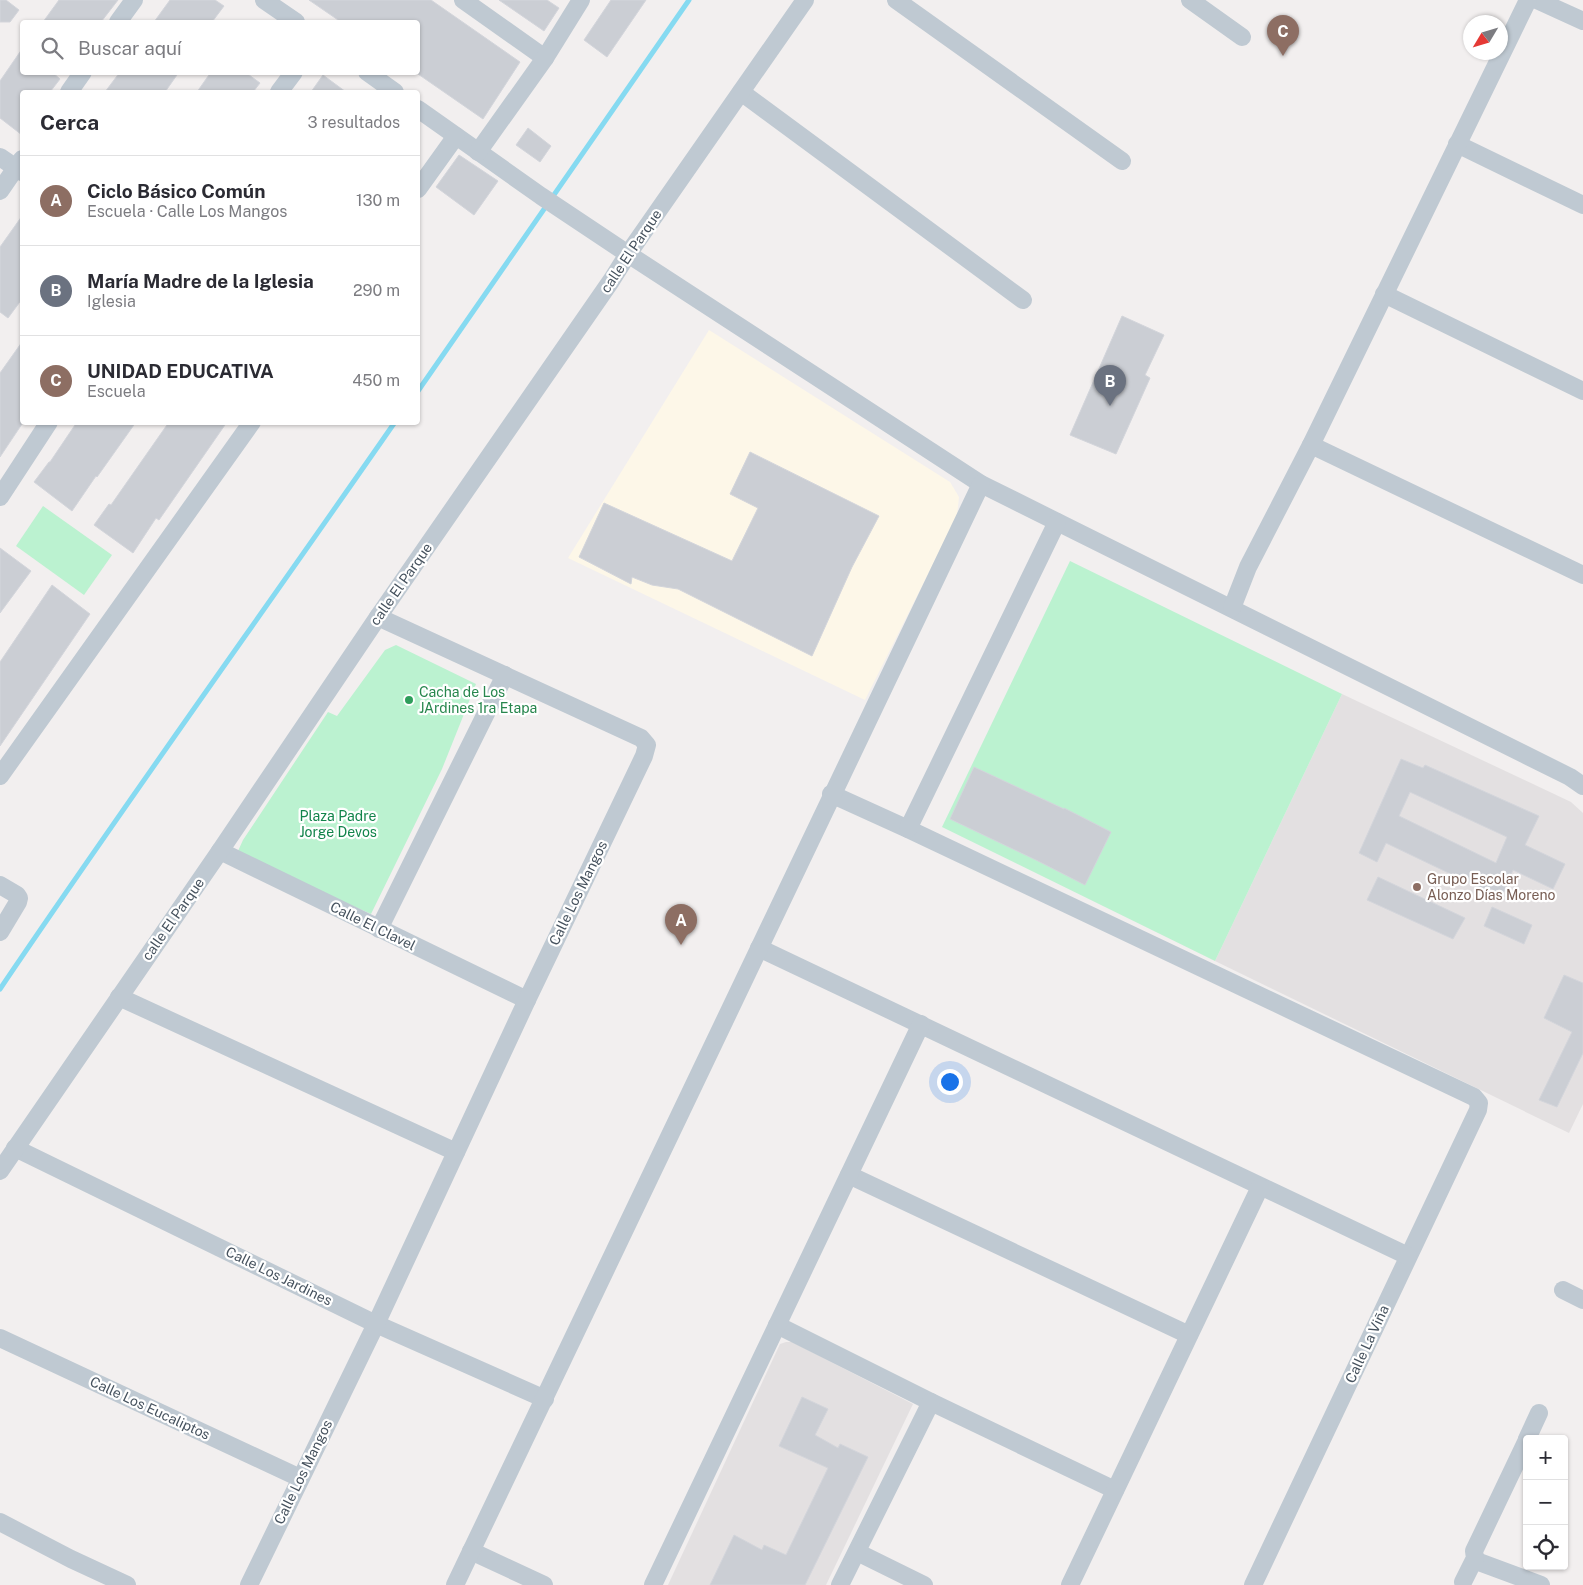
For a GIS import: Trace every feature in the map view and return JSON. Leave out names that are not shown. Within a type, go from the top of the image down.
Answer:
[{"type":"street","points":[[119,20],[134,0]]},
{"type":"street","points":[[264,0],[293,20]]},
{"type":"street","points":[[464,0],[545,58]]},
{"type":"street","points":[[478,152],[545,58],[581,0]]},
{"type":"street","name":"calle El Parque","points":[[0,1171],[378,617],[805,0]]},
{"type":"street","points":[[896,0],[1122,161]]},
{"type":"street","points":[[1190,0],[1242,37]]},
{"type":"street","points":[[1232,608],[1248,567],[1311,445],[1528,0]]},
{"type":"street","points":[[1537,0],[1583,22]]},
{"type":"street","points":[[70,90],[81,75]]},
{"type":"street","points":[[280,90],[292,75]]},
{"type":"street","points":[[370,75],[392,90]]},
{"type":"street","points":[[741,92],[1023,300]]},
{"type":"street","points":[[420,110],[541,196],[628,254],[981,484],[1570,777],[1583,786]]},
{"type":"street","points":[[420,187],[456,136]]},
{"type":"street","points":[[1457,144],[1583,205]]},
{"type":"street","points":[[0,156],[20,166],[0,191]]},
{"type":"street","points":[[1384,294],[1583,391]]},
{"type":"street","points":[[0,497],[46,425]]},
{"type":"street","points":[[0,776],[250,425]]},
{"type":"street","points":[[1311,445],[1583,575]]},
{"type":"street","points":[[454,1585],[545,1399],[831,794],[981,484]]},
{"type":"street","points":[[831,794],[908,829],[1057,522]]},
{"type":"street","name":"Calle Los Mangos","points":[[249,1585],[358,1360],[644,756],[647,745],[641,738],[378,617]]},
{"type":"street","points":[[379,929],[505,675]]},
{"type":"street","name":"Calle La Viña","points":[[908,829],[1474,1097],[1479,1103],[1478,1110],[1252,1585]]},
{"type":"street","name":"Calle El Clavel","points":[[220,851],[527,1000]]},
{"type":"street","points":[[0,885],[19,898],[0,932]]},
{"type":"street","points":[[759,948],[1408,1256]]},
{"type":"street","points":[[119,997],[456,1152]]},
{"type":"street","points":[[653,1585],[922,1024]]},
{"type":"street","name":"Calle Los Jardines","points":[[15,1148],[378,1317],[545,1399]]},
{"type":"street","points":[[849,1175],[1190,1335]]},
{"type":"street","points":[[1070,1585],[1260,1187]]},
{"type":"street","points":[[1563,1290],[1583,1300]]},
{"type":"street","points":[[777,1326],[1115,1490]]},
{"type":"street","name":"Calle Los Eucaliptos","points":[[0,1338],[300,1478]]},
{"type":"street","points":[[840,1585],[932,1402]]},
{"type":"street","points":[[1529,1435],[1540,1413]]},
{"type":"street","points":[[1463,1582],[1475,1558],[1474,1551],[1523,1447]]},
{"type":"street","points":[[0,1522],[71,1559],[127,1585]]},
{"type":"street","points":[[471,1551],[544,1585]]},
{"type":"street","points":[[857,1552],[924,1585]]},
{"type":"street","points":[[1475,1558],[1479,1562],[1541,1585]]},
{"type":"shaded area","points":[[709,330],[950,482],[959,497],[957,516],[865,700],[568,558]]},
{"type":"shaded area","name":"Grupo Escolar Alonzo Días Moreno","points":[[1342,694],[1571,802],[1583,813],[1583,1104],[1569,1133],[1215,961]]},
{"type":"shaded area","points":[[792,1342],[913,1404],[826,1585],[668,1585],[780,1344]]},
{"type":"green space","points":[[43,506],[112,555],[84,595],[16,546]]},
{"type":"green space","points":[[1070,561],[1342,694],[1215,961],[942,827]]},
{"type":"green space","name":"Plaza Padre Jorge Devos","points":[[396,645],[476,684],[442,769],[371,914],[242,857],[238,851],[243,840],[328,712],[337,716],[385,650]]},
{"type":"building","points":[[0,0],[6,0],[19,10],[10,22],[0,22]]},
{"type":"building","points":[[59,0],[118,0],[103,20],[44,20]]},
{"type":"building","points":[[170,0],[215,0],[224,6],[214,20],[155,20]]},
{"type":"building","points":[[309,0],[431,0],[520,62],[483,119],[419,75],[420,20],[338,20]]},
{"type":"building","points":[[499,0],[547,0],[559,8],[544,31]]},
{"type":"building","points":[[611,0],[646,0],[607,57],[584,40]]},
{"type":"building","points":[[20,52],[20,75],[55,75],[60,79],[52,90],[20,90],[20,133],[0,118],[0,81]]},
{"type":"building","points":[[118,75],[177,75],[166,90],[106,90]]},
{"type":"building","points":[[209,75],[249,75],[260,83],[255,90],[198,90]]},
{"type":"building","points":[[323,75],[343,90],[312,90]]},
{"type":"building","points":[[528,128],[551,146],[540,162],[516,145]]},
{"type":"building","points":[[459,155],[498,181],[474,215],[436,187]]},
{"type":"building","points":[[20,219],[20,302],[8,318],[0,312],[0,247]]},
{"type":"building","points":[[1122,316],[1164,335],[1145,375],[1150,378],[1116,454],[1070,435]]},
{"type":"building","points":[[20,345],[21,425],[0,457],[0,373]]},
{"type":"building","points":[[75,425],[134,425],[72,511],[34,482]]},
{"type":"building","points":[[167,425],[225,425],[159,520],[156,518],[133,553],[94,525],[109,504],[111,505]]},
{"type":"building","points":[[750,452],[879,516],[852,567],[812,656],[678,589],[652,585],[632,577],[631,584],[579,557],[604,503],[732,561],[758,508],[730,494]]},
{"type":"building","points":[[0,548],[31,571],[0,613]]},
{"type":"building","points":[[52,585],[90,614],[0,746],[0,662]]},
{"type":"building","points":[[1401,759],[1423,768],[1425,765],[1539,816],[1525,845],[1565,864],[1553,889],[1513,870],[1501,898],[1386,843],[1377,862],[1359,853]],"holes":[[[1410,792],[1507,837],[1496,863],[1399,816]]]},
{"type":"building","points":[[974,767],[1064,808],[1111,832],[1085,885],[950,819]]},
{"type":"building","points":[[1378,877],[1465,918],[1453,939],[1367,900]]},
{"type":"building","points":[[1492,907],[1532,925],[1524,944],[1484,926]]},
{"type":"building","points":[[1564,975],[1583,983],[1583,1053],[1557,1107],[1539,1100],[1572,1032],[1544,1018]]},
{"type":"building","points":[[802,1397],[828,1409],[815,1435],[838,1448],[840,1444],[868,1457],[805,1585],[710,1585],[734,1535],[762,1550],[764,1545],[786,1555],[828,1468],[779,1446]]},
{"type":"waterway","points":[[420,388],[689,0]]},
{"type":"waterway","points":[[0,989],[393,425]]},
{"type":"place","name":"UNIDAD EDUCATIVA","points":[[1283,56]]},
{"type":"place","name":"María Madre de la Iglesia","points":[[1110,406]]},
{"type":"place","name":"Cacha de Los JArdines 1ra Etapa","points":[[409,700]]},
{"type":"place","name":"Grupo Escolar Alonzo Días Moreno","points":[[1417,887]]},
{"type":"place","name":"Ciclo Básico Común","points":[[681,945]]}]
